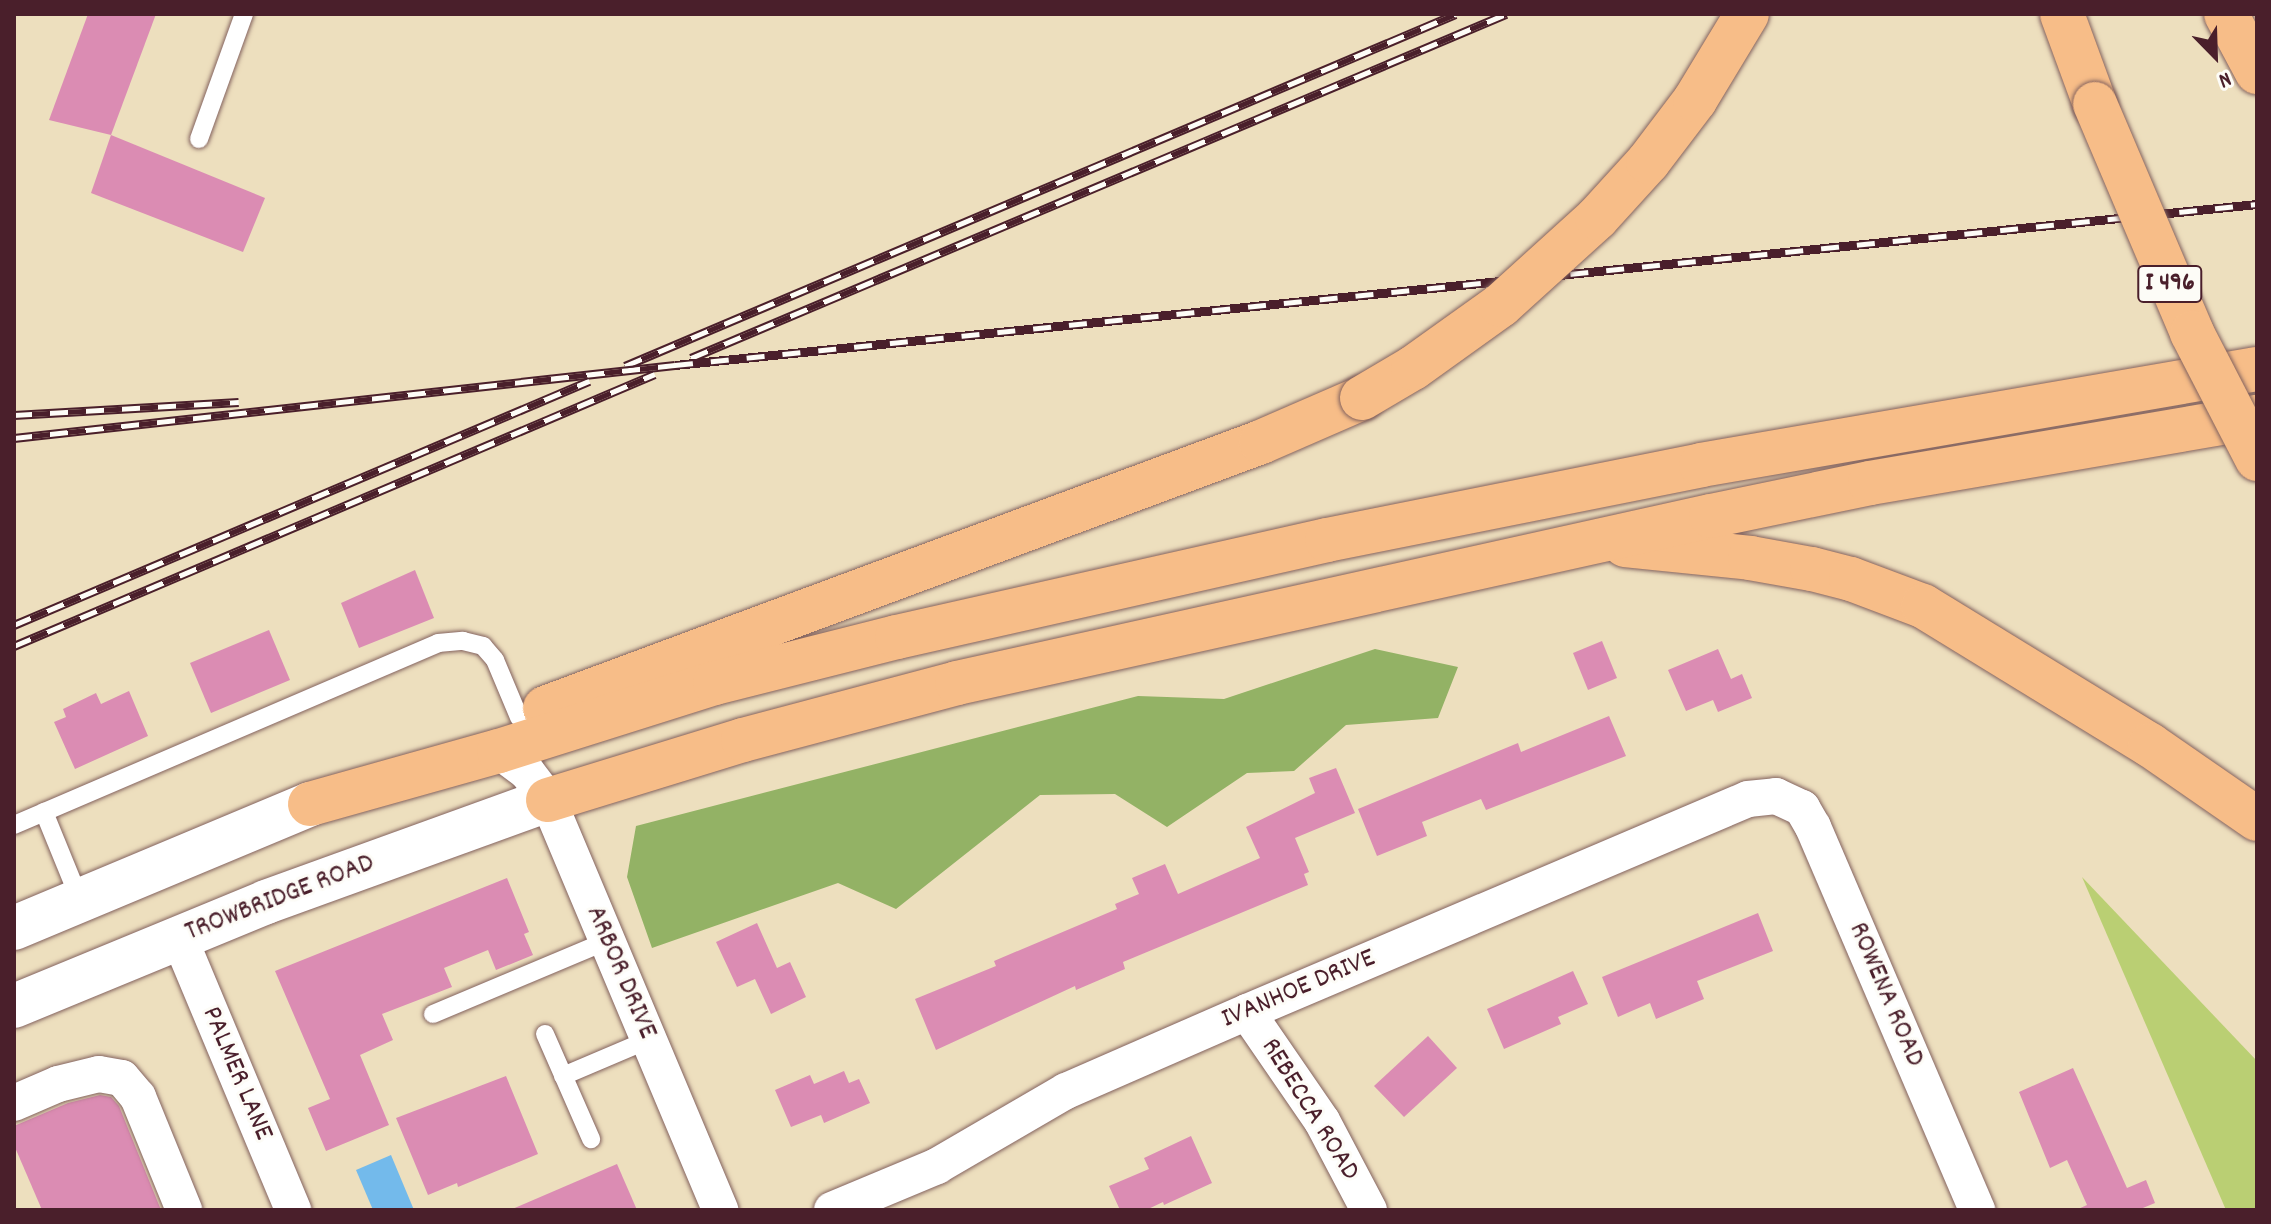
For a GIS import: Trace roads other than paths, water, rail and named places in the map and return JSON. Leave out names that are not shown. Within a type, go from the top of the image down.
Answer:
[{"type":"highway","points":[[310,804],[509,734],[1261,442],[1362,398],[1413,368],[1501,305],[1597,218],[1648,162],[1695,100],[1747,14]]},
{"type":"highway","name":"I 496","points":[[2062,14],[2095,104],[2192,333],[2257,459]]},
{"type":"highway","points":[[2226,14],[2257,72]]},
{"type":"highway","points":[[509,734],[897,637],[1327,540],[1701,465],[2257,369]]},
{"type":"highway","points":[[548,800],[743,740],[957,683],[1711,516],[2149,433],[2257,417]]},
{"type":"highway","points":[[2149,433],[2257,437]]},
{"type":"highway","points":[[1701,465],[1711,516]]},
{"type":"highway","points":[[1599,542],[1750,558],[1812,569],[1851,579],[1923,606],[2150,745],[2257,819]]},
{"type":"street","name":"ARBOR DRIVE","points":[[509,734],[527,772],[548,800],[720,1210]]},
{"type":"street","name":"IVANHOE DRIVE","points":[[832,1210],[937,1166],[1066,1091],[1748,799],[1776,796]]},
{"type":"street","name":"ROWENA ROAD","points":[[1776,796],[1802,808],[1813,827],[1977,1210]]},
{"type":"street","name":"TROWBRIDGE ROAD","points":[[15,1005],[266,902],[548,800]]},
{"type":"street","points":[[14,928],[310,804]]},
{"type":"street","points":[[14,943],[132,880]]},
{"type":"street","name":"PALMER LANE","points":[[179,937],[293,1210]]},
{"type":"street","name":"REBECCA ROAD","points":[[1247,1012],[1322,1121],[1369,1210]]},
{"type":"street","points":[[14,1103],[58,1084],[99,1074],[122,1078],[138,1097],[184,1210]]},
{"type":"lane","points":[[199,139],[244,14]]},
{"type":"lane","points":[[14,825],[438,643],[463,641],[483,646],[495,660],[509,734]]},
{"type":"lane","points":[[44,812],[80,900]]},
{"type":"lane","points":[[433,1014],[607,941]]},
{"type":"lane","points":[[545,1034],[591,1139]]},
{"type":"lane","points":[[563,1076],[648,1040]]},
{"type":"water","points":[[391,1155],[414,1210],[373,1210],[356,1170]]},
{"type":"railway","points":[[625,366],[1456,14]]},
{"type":"railway","points":[[691,358],[1506,14]]},
{"type":"railway","points":[[14,438],[675,365],[2257,204]]},
{"type":"railway","points":[[14,646],[655,374]]},
{"type":"railway","points":[[14,625],[589,381]]},
{"type":"railway","points":[[14,415],[239,402]]}]
